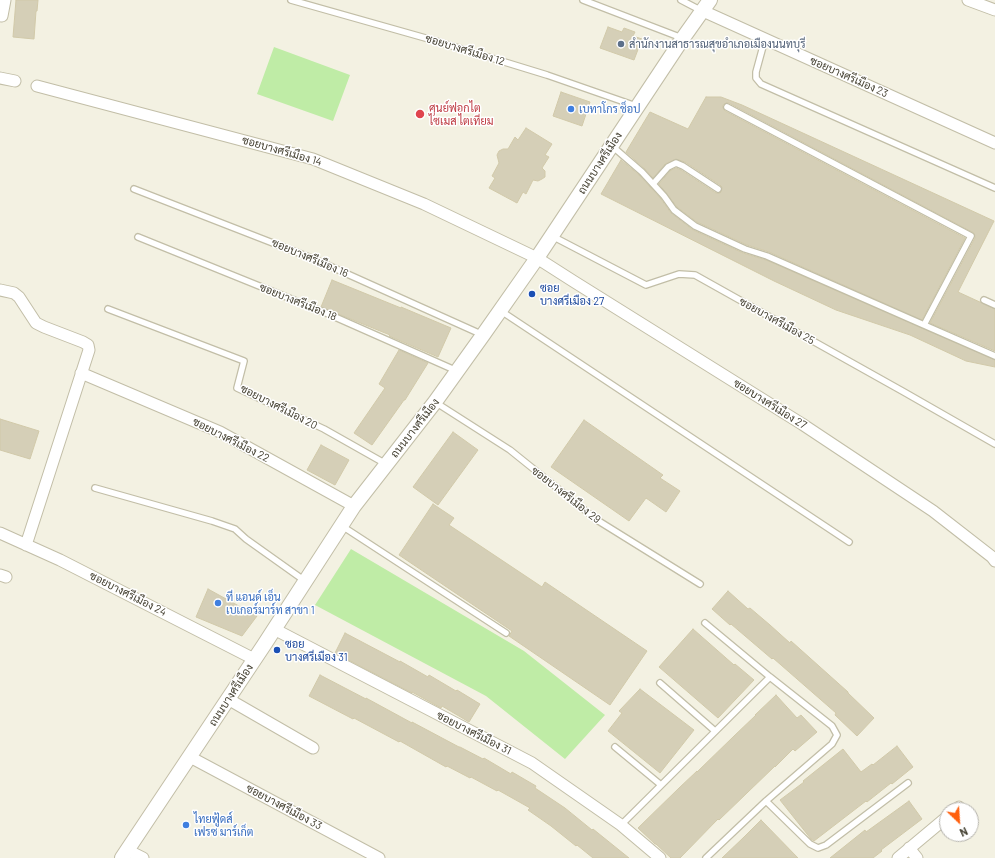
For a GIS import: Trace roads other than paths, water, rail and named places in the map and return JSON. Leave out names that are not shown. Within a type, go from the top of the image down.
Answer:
[{"type":"street","points":[[2,16],[5,0]]},
{"type":"street","points":[[968,0],[995,10]]},
{"type":"street","name":"ถนนบางศรีเมือง","points":[[125,854],[354,506],[435,402],[500,311],[552,236],[683,38],[707,6]]},
{"type":"street","name":"ซอยบางศรีเมือง 23","points":[[707,6],[765,39],[995,143]]},
{"type":"street","points":[[0,78],[16,81]]},
{"type":"street","name":"ซอยบางศรีเมือง 14","points":[[37,86],[313,159],[424,204],[537,258]]},
{"type":"street","name":"ซอยบางศรีเมือง 27","points":[[537,258],[802,424],[933,511],[992,557],[995,561]]},
{"type":"street","points":[[0,290],[14,293],[19,297],[36,322],[44,327],[83,342],[88,345],[89,350],[26,545]]},
{"type":"street","name":"ซอยบางศรีเมือง 22","points":[[81,373],[220,432],[354,506]]},
{"type":"street","name":"ซอยบางศรีเมือง 24","points":[[0,533],[60,560],[254,659]]},
{"type":"street","name":"ซอยบางศรีเมือง 31","points":[[274,629],[532,763],[621,826],[660,858]]},
{"type":"street","points":[[228,699],[314,748]]},
{"type":"street","name":"ซอยบางศรีเมือง 33","points":[[190,757],[379,858]]},
{"type":"street","points":[[898,858],[939,824]]},
{"type":"street","points":[[909,848],[917,858]]},
{"type":"street","points":[[125,854],[143,858]]},
{"type":"lane","name":"ซอยบางศรีเมือง 12","points":[[291,0],[547,74],[637,106]]},
{"type":"lane","points":[[583,0],[683,38]]},
{"type":"lane","points":[[681,0],[707,6]]},
{"type":"lane","points":[[765,39],[756,72],[756,78],[761,84],[995,188]]},
{"type":"lane","points":[[727,107],[972,236],[924,325]]},
{"type":"lane","points":[[612,146],[642,172],[664,196],[674,210],[695,226],[745,249],[767,256],[995,356]]},
{"type":"lane","points":[[653,184],[668,167],[676,163],[718,189]]},
{"type":"lane","name":"ซอยบางศรีเมือง 16","points":[[134,189],[314,258],[483,335]]},
{"type":"lane","name":"ซอยบางศรีเมือง 25","points":[[552,236],[646,285],[679,274],[695,275],[995,444]]},
{"type":"lane","name":"ซอยบางศรีเมือง 18","points":[[138,238],[326,314],[457,371]]},
{"type":"lane","points":[[984,300],[995,305]]},
{"type":"lane","name":"ซอยบางศรีเมือง 20","points":[[108,309],[244,361],[236,388],[324,429],[387,464]]},
{"type":"lane","points":[[500,311],[849,542]]},
{"type":"lane","name":"ซอยบางศรีเมือง 29","points":[[435,402],[510,450],[597,520],[700,584]]},
{"type":"lane","points":[[95,488],[212,521],[235,529],[306,581]]},
{"type":"lane","points":[[342,525],[506,633]]},
{"type":"lane","points":[[705,623],[832,726],[837,735],[832,744],[766,801],[706,858]]},
{"type":"lane","points":[[621,826],[770,677]]},
{"type":"lane","points":[[660,683],[715,731]]},
{"type":"lane","points":[[615,747],[661,785]]},
{"type":"lane","points":[[766,801],[810,844],[818,848],[826,845],[908,783]]},
{"type":"place","name":"สำนักงานสาธารณสุขอำเภอเมืองนนทบุรี","points":[[621,44]]},
{"type":"place","name":"เบทาโกร ช็อป","points":[[571,109]]},
{"type":"place","name":"ศูนย์ฟอกไต ไซเมส ไตเทียม","points":[[420,114]]},
{"type":"place","name":"ซอย บางศรีเมือง 27","points":[[532,294]]},
{"type":"place","name":"ที แอนด์ เอ็น เบเกอร์มาร์ท สาขา 1","points":[[218,603]]},
{"type":"place","name":"ซอย บางศรีเมือง 31","points":[[277,650]]},
{"type":"place","name":"ไทยฟู้ดส์ เฟรซ มาร์เก็ต","points":[[186,825]]}]
